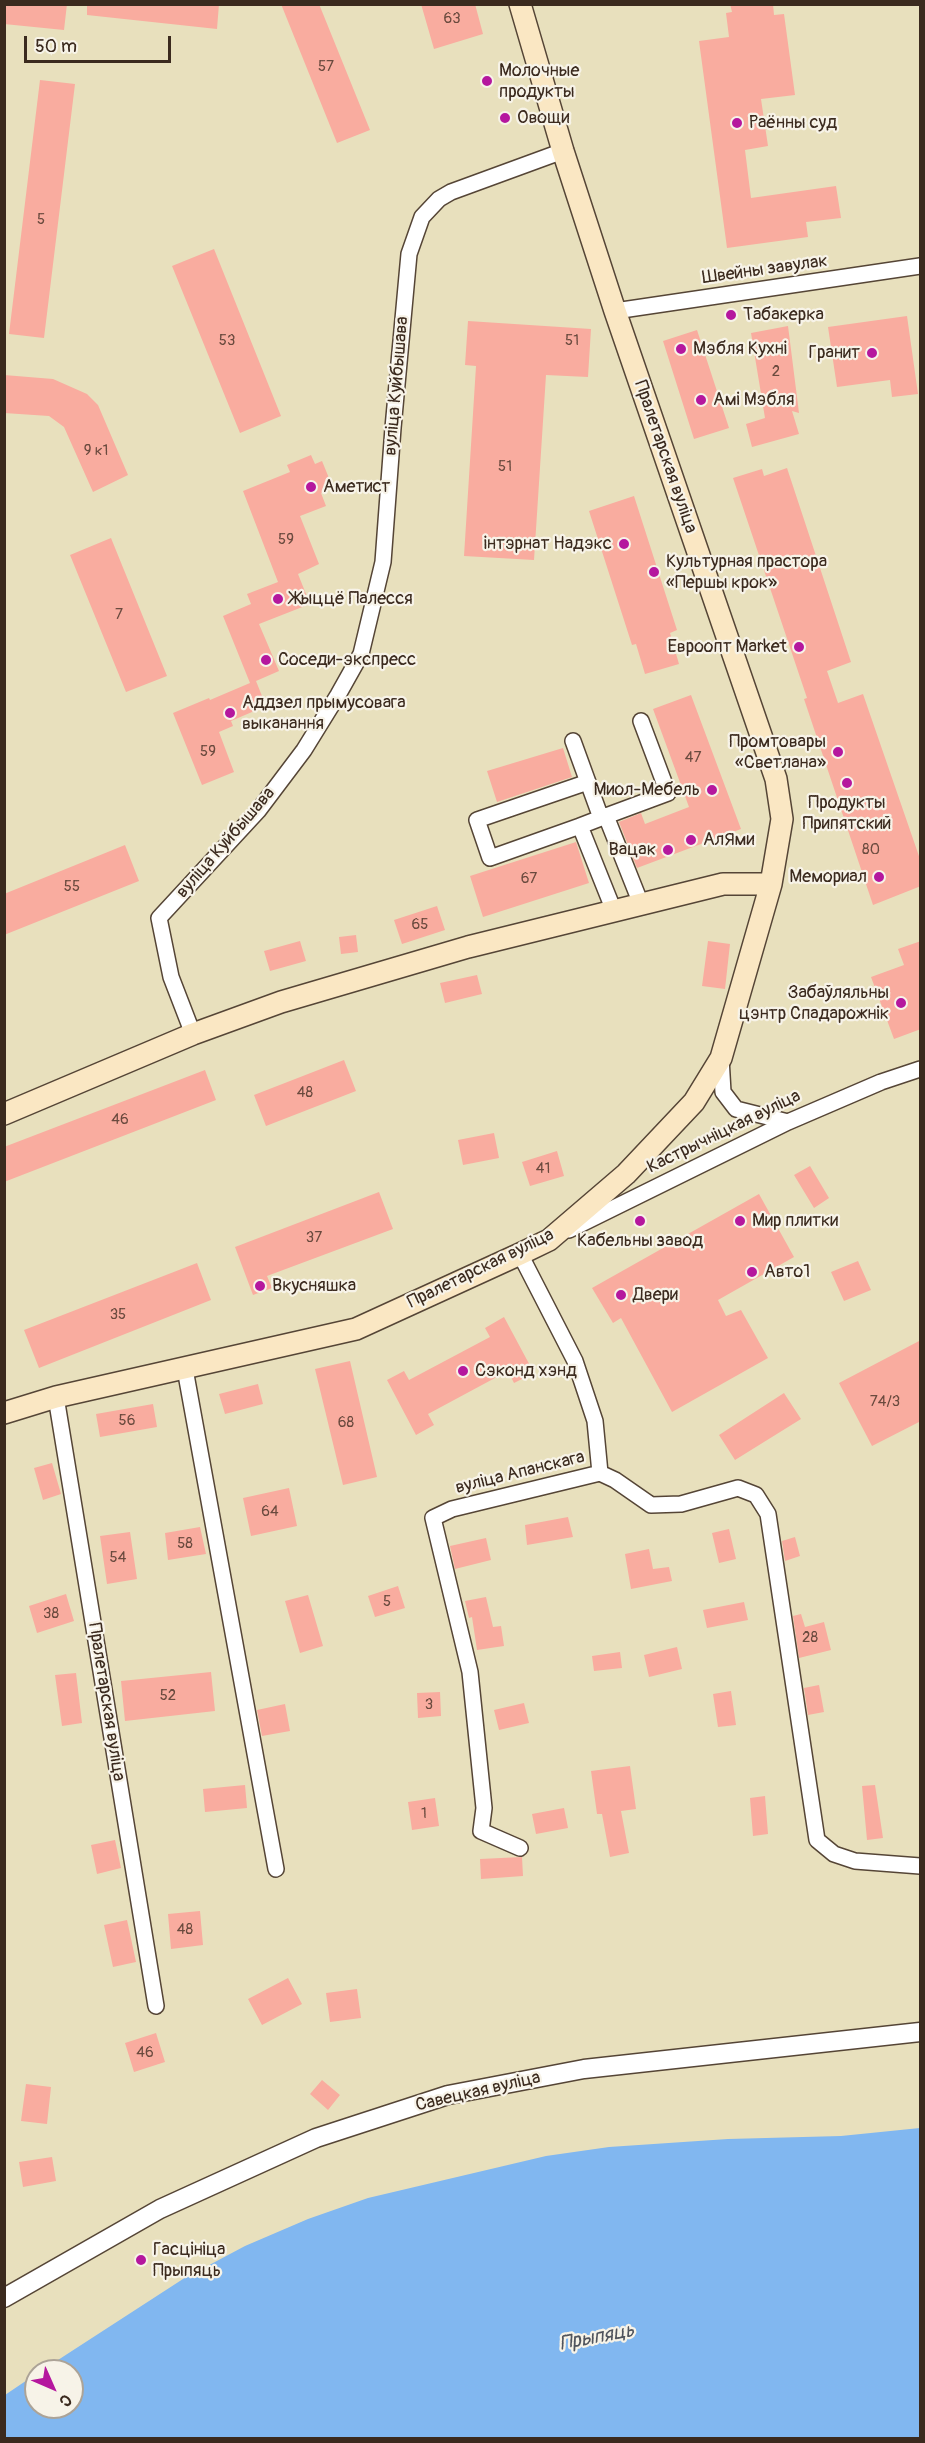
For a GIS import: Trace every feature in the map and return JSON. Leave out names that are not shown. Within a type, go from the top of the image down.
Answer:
[{"type":"main road","name":"Пралетарская вуліца","points":[[4,1413],[56,1397],[356,1329],[549,1240],[626,1174],[662,1138],[694,1102],[721,1058],[771,884],[782,819],[776,779],[615,311],[563,152],[520,4]]},
{"type":"main road","points":[[4,1114],[193,1034],[281,1002],[468,947],[614,910],[723,884],[771,884]]},
{"type":"street","name":"вуліца Куйбышава","points":[[193,1034],[171,977],[159,918],[258,811],[304,750],[361,654],[383,562],[409,254],[422,217],[439,199],[451,192],[563,152]]},
{"type":"street","name":"Швейны завулак","points":[[615,311],[921,266]]},
{"type":"street","points":[[588,782],[477,820],[490,858],[668,793],[641,721]]},
{"type":"street","points":[[573,741],[588,782],[641,904]]},
{"type":"street","points":[[580,826],[614,910]]},
{"type":"street","points":[[721,1058],[723,1092],[736,1109],[788,1122]]},
{"type":"street","name":"Кастрычніцкая вуліца","points":[[549,1240],[788,1122],[881,1082],[921,1069]]},
{"type":"street","points":[[520,1254],[574,1360],[595,1421],[600,1473]]},
{"type":"street","points":[[185,1369],[276,1869]]},
{"type":"street","name":"Пралетарская вуліца","points":[[56,1397],[156,2006]]},
{"type":"street","name":"вуліца Апанскага","points":[[520,1848],[481,1831],[484,1808],[470,1672],[433,1518],[452,1509],[600,1473],[615,1480],[651,1505],[681,1504],[738,1488],[756,1495],[768,1514],[817,1840],[834,1854],[855,1861],[921,1866]]},
{"type":"street","name":"Савецкая вуліца","points":[[4,2298],[160,2209],[305,2142],[448,2095],[584,2069],[921,2032]]},
{"type":"water","name":"Прыпяць","points":[[920,2128],[920,2438],[5,2438],[5,2395],[24,2382],[24,2419],[84,2419],[84,2359],[60,2359],[183,2279],[245,2246],[308,2219],[368,2198],[546,2156],[609,2147],[728,2139],[841,2136]]},
{"type":"building","points":[[4,4],[67,4],[64,30],[4,24]]},
{"type":"building","points":[[87,4],[219,4],[217,29],[87,15]]},
{"type":"building","points":[[281,4],[319,4],[370,130],[337,143]]},
{"type":"building","points":[[421,4],[475,4],[483,34],[434,49]]},
{"type":"building","name":"Раённы суд","points":[[730,4],[773,4],[774,15],[784,14],[795,95],[761,99],[768,146],[745,150],[751,198],[836,186],[841,218],[806,222],[808,237],[727,248],[699,41],[729,37],[726,13],[732,12]]},
{"type":"building","points":[[40,80],[75,84],[44,338],[9,334]]},
{"type":"building","points":[[214,249],[281,416],[240,433],[172,266]]},
{"type":"building","name":"Гранит","points":[[907,316],[918,394],[892,397],[890,380],[837,387],[828,327]]},
{"type":"building","points":[[468,321],[591,329],[588,377],[546,375],[534,560],[464,556],[476,366],[465,365]]},
{"type":"building","points":[[788,326],[799,413],[792,411],[799,434],[752,447],[746,424],[765,418],[751,333]]},
{"type":"building","name":"Амі Мэбля","points":[[697,330],[729,428],[694,439],[663,341]]},
{"type":"building","points":[[4,375],[53,379],[87,394],[98,405],[128,475],[93,492],[64,427],[49,416],[4,413]]},
{"type":"building","points":[[311,455],[315,464],[322,461],[333,488],[321,493],[326,506],[300,516],[319,564],[298,574],[310,604],[259,624],[279,671],[256,681],[266,706],[231,721],[233,726],[219,732],[234,772],[202,785],[173,713],[250,683],[223,616],[251,604],[247,594],[278,582],[243,491],[290,472],[287,465]]},
{"type":"building","points":[[787,468],[851,662],[827,671],[838,703],[863,694],[921,862],[921,886],[873,905],[733,478],[762,469],[764,476]]},
{"type":"building","name":"інтэрнат Надэкс","points":[[634,496],[677,630],[670,633],[679,664],[645,674],[636,644],[632,645],[589,511]]},
{"type":"building","points":[[111,538],[167,676],[126,692],[70,555]]},
{"type":"building","points":[[691,695],[741,829],[637,868],[619,822],[641,813],[645,824],[689,807],[653,709]]},
{"type":"building","points":[[563,748],[572,777],[497,802],[487,771]]},
{"type":"building","points":[[576,842],[589,883],[483,917],[470,876]]},
{"type":"building","points":[[125,845],[139,881],[4,935],[4,894]]},
{"type":"building","points":[[437,906],[445,930],[402,944],[394,920]]},
{"type":"building","points":[[356,935],[358,952],[341,954],[339,937]]},
{"type":"building","points":[[300,941],[306,961],[270,971],[264,951]]},
{"type":"building","points":[[708,941],[730,944],[725,989],[702,986]]},
{"type":"building","name":"Забаўляльны цэнтр Спадарожнік","points":[[921,941],[921,1029],[894,1039],[871,977],[904,965],[898,949]]},
{"type":"building","points":[[477,975],[482,994],[445,1003],[440,983]]},
{"type":"building","points":[[344,1060],[356,1091],[266,1126],[254,1095]]},
{"type":"building","points":[[205,1070],[216,1100],[4,1182],[4,1147]]},
{"type":"building","points":[[494,1133],[499,1158],[463,1165],[458,1140]]},
{"type":"building","points":[[557,1151],[564,1176],[530,1186],[522,1162]]},
{"type":"building","points":[[810,1166],[829,1198],[814,1208],[794,1175]]},
{"type":"building","points":[[379,1192],[393,1229],[267,1276],[272,1288],[253,1295],[235,1247]]},
{"type":"building","points":[[759,1194],[794,1257],[718,1300],[726,1316],[741,1310],[768,1358],[672,1412],[621,1318],[613,1323],[592,1288]]},
{"type":"building","points":[[858,1261],[871,1290],[844,1301],[831,1272]]},
{"type":"building","points":[[197,1263],[211,1300],[39,1368],[24,1330]]},
{"type":"building","points":[[504,1317],[534,1373],[514,1383],[508,1371],[428,1414],[434,1425],[416,1435],[387,1380],[404,1371],[409,1380],[490,1337],[485,1328]]},
{"type":"building","points":[[921,1340],[921,1421],[872,1446],[839,1383]]},
{"type":"building","points":[[350,1361],[377,1477],[343,1485],[315,1369]]},
{"type":"building","points":[[258,1384],[263,1404],[225,1414],[219,1394]]},
{"type":"building","points":[[784,1393],[801,1419],[735,1460],[719,1435]]},
{"type":"building","points":[[153,1404],[157,1427],[100,1437],[96,1414]]},
{"type":"building","points":[[52,1463],[61,1494],[43,1500],[34,1468]]},
{"type":"building","points":[[289,1488],[297,1526],[251,1536],[243,1498]]},
{"type":"building","points":[[568,1517],[573,1537],[527,1545],[525,1525]]},
{"type":"building","points":[[200,1527],[206,1554],[168,1560],[165,1533]]},
{"type":"building","points":[[729,1529],[736,1559],[719,1563],[712,1533]]},
{"type":"building","points":[[130,1532],[137,1579],[107,1584],[100,1536]]},
{"type":"building","points":[[795,1537],[800,1556],[785,1561],[782,1541]]},
{"type":"building","points":[[486,1538],[491,1560],[455,1569],[450,1546]]},
{"type":"building","points":[[649,1549],[653,1569],[669,1567],[672,1581],[631,1589],[625,1554]]},
{"type":"building","points":[[398,1586],[405,1608],[375,1617],[368,1596]]},
{"type":"building","points":[[66,1594],[74,1621],[37,1633],[29,1606]]},
{"type":"building","points":[[308,1595],[323,1646],[300,1653],[285,1601]]},
{"type":"building","points":[[486,1597],[493,1627],[501,1626],[504,1646],[477,1650],[472,1617],[469,1618],[465,1601]]},
{"type":"building","points":[[744,1602],[748,1620],[707,1628],[703,1610]]},
{"type":"building","points":[[801,1614],[805,1627],[824,1622],[831,1650],[799,1658],[793,1616]]},
{"type":"building","points":[[677,1647],[682,1669],[649,1677],[644,1655]]},
{"type":"building","points":[[620,1652],[622,1668],[594,1671],[592,1656]]},
{"type":"building","points":[[211,1672],[215,1711],[125,1721],[121,1681]]},
{"type":"building","points":[[76,1673],[82,1723],[62,1726],[55,1675]]},
{"type":"building","points":[[819,1685],[824,1712],[808,1715],[804,1688]]},
{"type":"building","points":[[731,1691],[736,1725],[718,1727],[713,1694]]},
{"type":"building","points":[[440,1692],[441,1716],[418,1718],[417,1693]]},
{"type":"building","points":[[524,1703],[529,1723],[499,1730],[494,1710]]},
{"type":"building","points":[[285,1704],[290,1731],[262,1736],[257,1710]]},
{"type":"building","points":[[630,1766],[636,1809],[621,1811],[629,1853],[610,1857],[602,1814],[597,1814],[591,1771]]},
{"type":"building","points":[[245,1785],[247,1808],[205,1812],[203,1789]]},
{"type":"building","points":[[875,1785],[883,1838],[867,1840],[862,1786]]},
{"type":"building","points":[[765,1796],[768,1834],[753,1836],[750,1798]]},
{"type":"building","points":[[435,1798],[439,1826],[412,1830],[408,1802]]},
{"type":"building","points":[[564,1808],[568,1828],[536,1834],[532,1814]]},
{"type":"building","points":[[115,1840],[121,1868],[97,1874],[91,1845]]},
{"type":"building","points":[[522,1857],[523,1876],[481,1879],[480,1859]]},
{"type":"building","points":[[200,1911],[203,1945],[171,1949],[168,1914]]},
{"type":"building","points":[[127,1920],[136,1962],[113,1967],[104,1925]]},
{"type":"building","points":[[288,1978],[302,2004],[262,2025],[248,1999]]},
{"type":"building","points":[[357,1989],[361,2018],[330,2022],[326,1993]]},
{"type":"building","points":[[156,2033],[165,2062],[134,2072],[125,2043]]},
{"type":"building","points":[[322,2080],[340,2095],[328,2110],[310,2094]]},
{"type":"building","points":[[26,2084],[51,2087],[47,2124],[21,2121]]},
{"type":"building","points":[[52,2157],[56,2181],[23,2187],[19,2162]]},
{"type":"place","name":"Молочные продукты","points":[[487,81]]},
{"type":"place","name":"Овощи","points":[[505,118]]},
{"type":"place","name":"Раённы суд","points":[[737,123]]},
{"type":"place","name":"Табакерка","points":[[731,315]]},
{"type":"place","name":"Мэбля Кухні","points":[[681,349]]},
{"type":"place","name":"Гранит","points":[[872,353]]},
{"type":"place","name":"Амі Мэбля","points":[[701,400]]},
{"type":"place","name":"Аметист","points":[[311,487]]},
{"type":"place","name":"інтэрнат Надэкс","points":[[624,544]]},
{"type":"place","name":"Культурная прастора «Першы крок»","points":[[654,572]]},
{"type":"place","name":"Жыццё Палесся","points":[[278,599]]},
{"type":"place","name":"Евроопт Market","points":[[799,647]]},
{"type":"place","name":"Соседи-экспресс","points":[[266,660]]},
{"type":"place","name":"Аддзел прымусовага выканання","points":[[230,713]]},
{"type":"place","name":"Промтовары «Светлана»","points":[[838,752]]},
{"type":"place","name":"Продукты Припятский","points":[[847,783]]},
{"type":"place","name":"Миол-Мебель","points":[[712,790]]},
{"type":"place","name":"АлЯми","points":[[691,840]]},
{"type":"place","name":"Вацак","points":[[668,850]]},
{"type":"place","name":"Мемориал","points":[[879,877]]},
{"type":"place","name":"Забаўляльны цэнтр Спадарожнік","points":[[901,1003]]},
{"type":"place","name":"Кабельны завод","points":[[640,1221]]},
{"type":"place","name":"Мир плитки","points":[[740,1221]]},
{"type":"place","name":"Авто1","points":[[752,1272]]},
{"type":"place","name":"Вкусняшка","points":[[260,1286]]},
{"type":"place","name":"Двери","points":[[621,1295]]},
{"type":"place","name":"Сэконд хэнд","points":[[463,1371]]},
{"type":"place","name":"Гасцініца Прыпяць","points":[[141,2260]]}]
